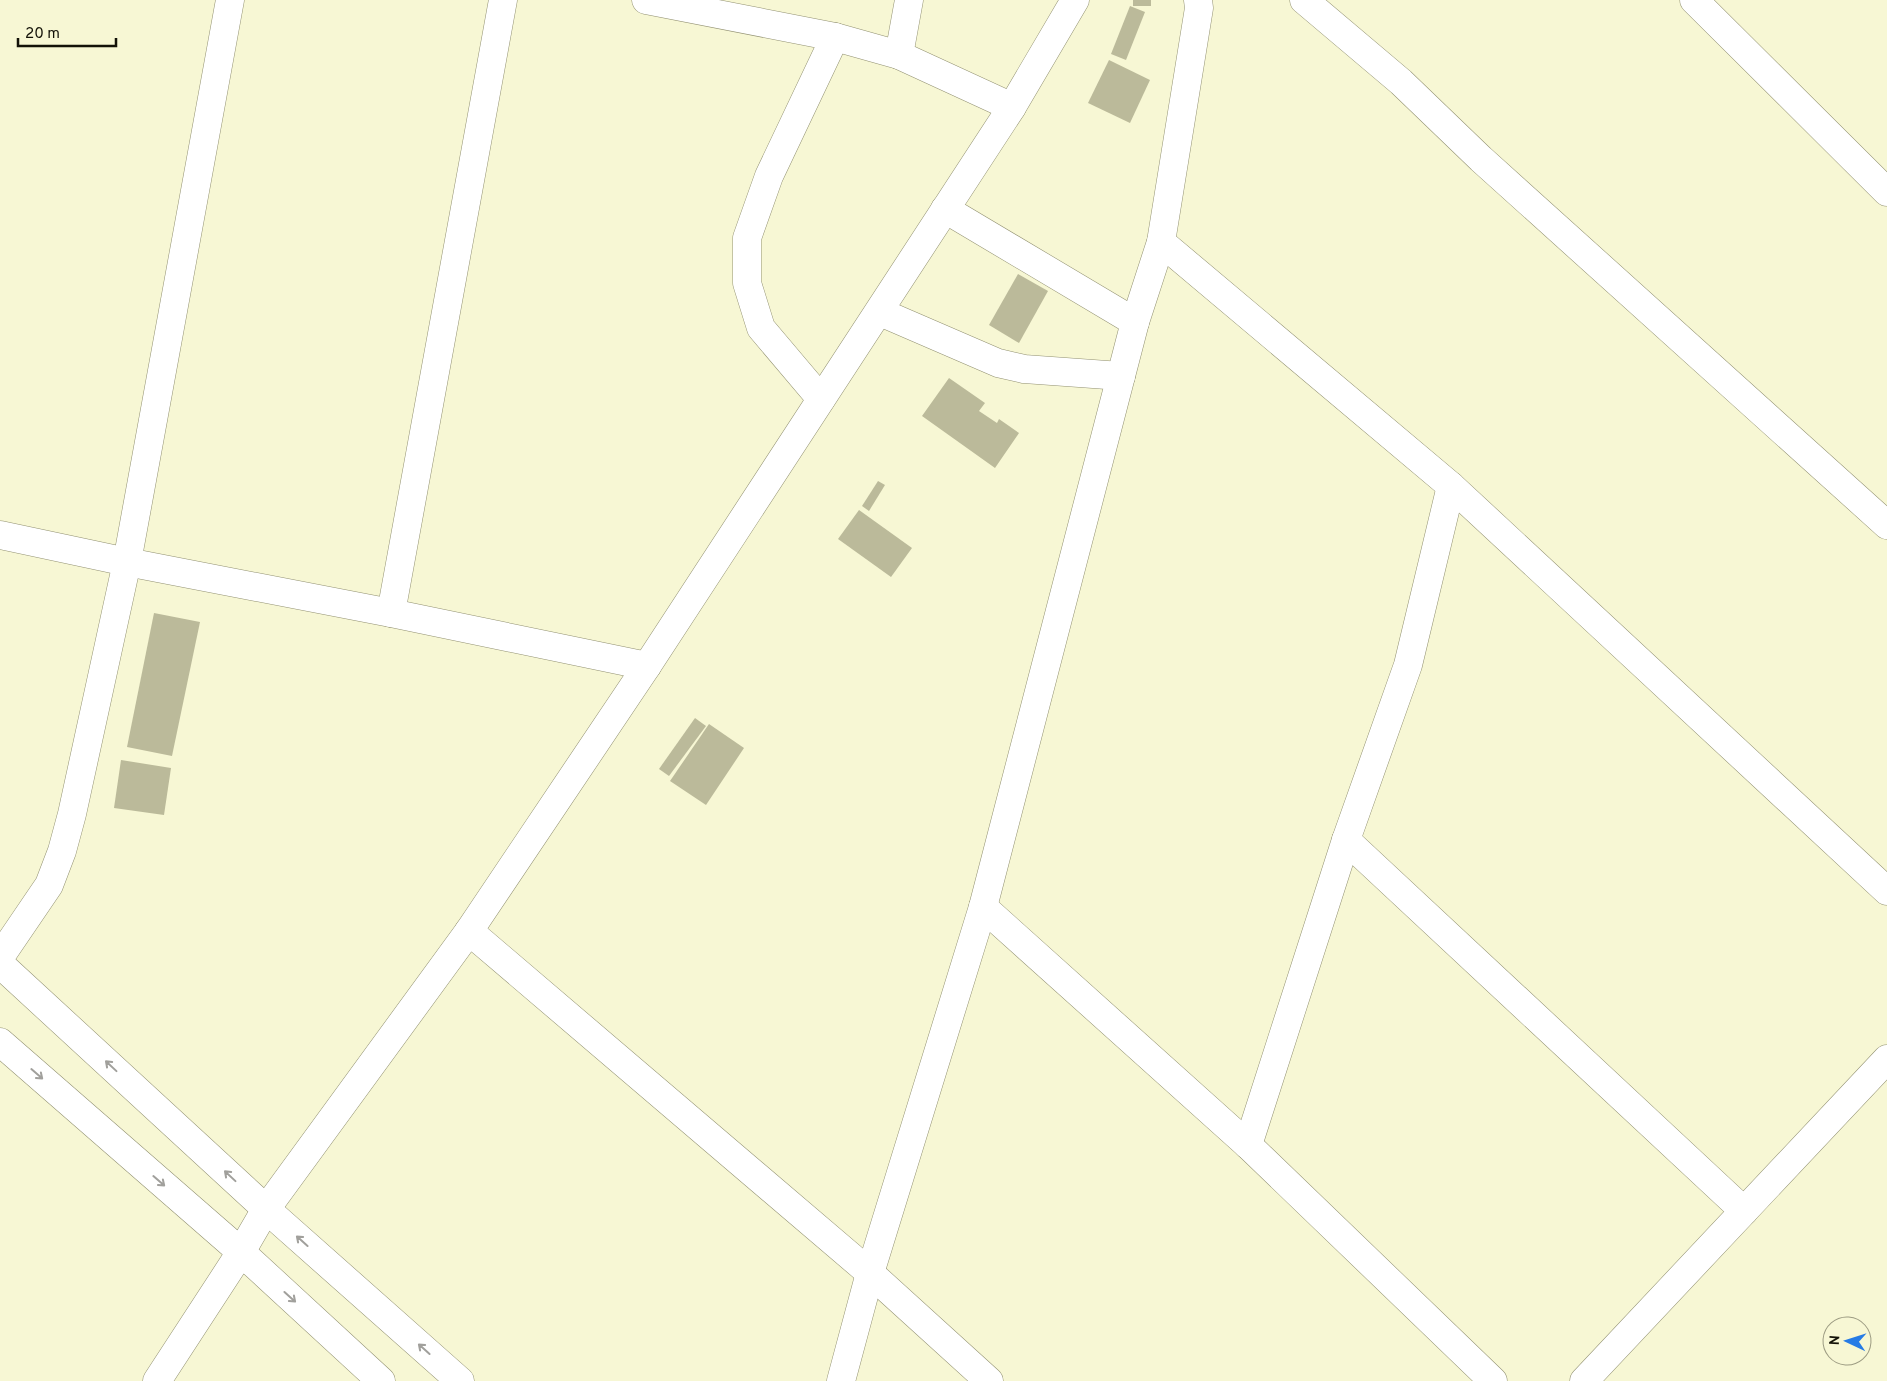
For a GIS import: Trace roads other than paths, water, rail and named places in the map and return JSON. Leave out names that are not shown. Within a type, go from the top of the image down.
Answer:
[{"type":"street","points":[[0,957],[48,885],[62,852],[87,751],[127,562],[230,0]]},
{"type":"street","points":[[391,613],[504,0]]},
{"type":"street","points":[[646,0],[835,37],[899,55],[1012,107]]},
{"type":"street","points":[[899,55],[909,0]]},
{"type":"street","points":[[157,1381],[241,1252],[266,1209],[469,931],[647,666],[880,312],[1012,107],[1075,0]]},
{"type":"street","points":[[841,1381],[870,1273],[983,907],[1135,322],[1161,242],[1199,8],[1198,0]]},
{"type":"street","points":[[1304,0],[1401,82],[1481,159],[1887,525]]},
{"type":"street","points":[[1694,0],[1887,192]]},
{"type":"street","points":[[821,399],[761,328],[747,284],[747,238],[768,176],[835,37]]},
{"type":"street","points":[[945,209],[1135,322]]},
{"type":"street","points":[[1161,242],[1451,486],[1887,891]]},
{"type":"street","points":[[880,312],[998,363],[1024,369],[1121,376]]},
{"type":"street","points":[[1248,1146],[1346,840],[1408,665],[1451,486]]},
{"type":"street","points":[[0,535],[647,666]]},
{"type":"street","points":[[1346,840],[1744,1211]]},
{"type":"street","points":[[983,907],[1248,1146],[1493,1381]]},
{"type":"street","points":[[469,931],[870,1273],[989,1381]]},
{"type":"street","points":[[0,964],[266,1209],[460,1381]]},
{"type":"street","points":[[0,1042],[241,1252],[381,1381]]},
{"type":"street","points":[[1584,1381],[1887,1059]]}]
